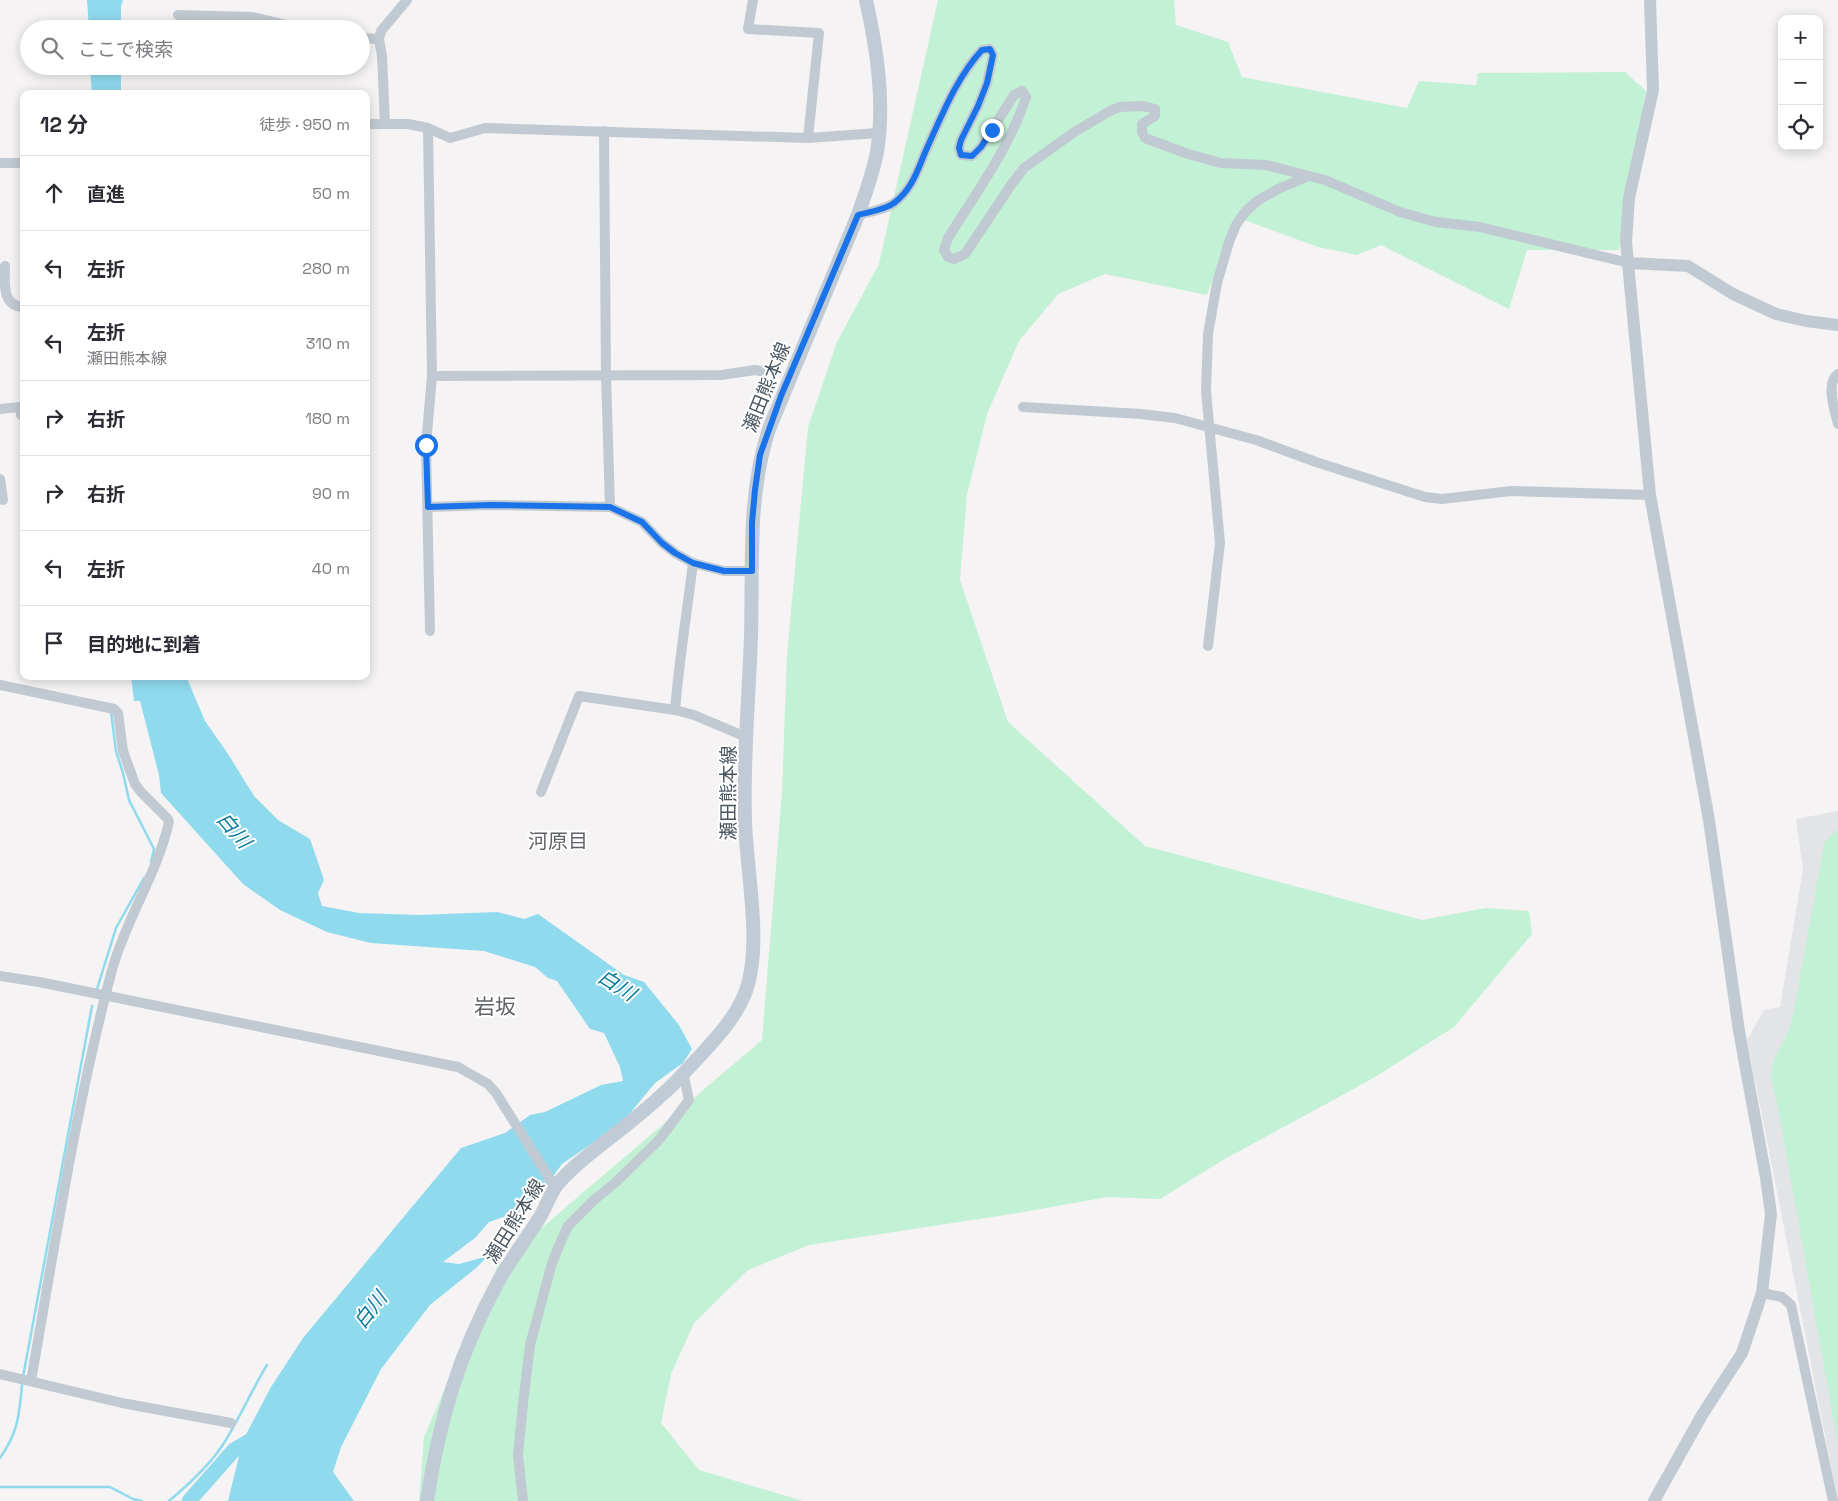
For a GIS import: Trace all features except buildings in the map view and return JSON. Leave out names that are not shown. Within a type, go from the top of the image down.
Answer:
[{"type":"main road","name":"瀬田熊本線","points":[[427,1501],[437,1444],[449,1397],[461,1361],[497,1283],[540,1217],[553,1184],[666,1092],[722,1032],[734,1016],[745,993],[751,972],[753,930],[745,816],[746,738],[751,634],[752,523],[755,490],[760,455],[781,396],[858,215],[877,152],[880,111],[878,75],[866,0]]},
{"type":"street","points":[[386,124],[382,56],[379,39],[381,31],[407,0]]},
{"type":"street","points":[[753,0],[748,29],[819,33],[808,138]]},
{"type":"street","points":[[1650,0],[1653,90],[1629,198],[1626,242],[1650,495],[1709,820],[1739,1032],[1771,1214],[1762,1293],[1742,1352],[1702,1415],[1654,1501]]},
{"type":"street","points":[[178,15],[252,17],[265,20]]},
{"type":"street","points":[[370,38],[379,39]]},
{"type":"street","points":[[858,215],[892,205],[903,196],[916,176],[938,125],[970,64],[982,50],[990,49],[993,55],[987,83],[961,140],[959,148],[961,155],[972,156],[981,147],[1014,95],[1022,91],[1026,97],[1013,129],[994,164],[948,238],[944,250],[948,257],[954,259],[965,254],[1024,168],[1073,133],[1108,112],[1119,107],[1143,106],[1155,110],[1155,116],[1142,124],[1142,132],[1145,138],[1188,154],[1221,163],[1266,164],[1325,180],[1400,212],[1436,222],[1480,227],[1629,263],[1688,266],[1733,294],[1776,314],[1838,326]]},
{"type":"street","points":[[370,124],[408,124],[428,128],[450,138],[485,128],[808,138],[878,133]]},
{"type":"street","points":[[428,128],[432,376],[426,445],[430,631]]},
{"type":"street","points":[[604,131],[606,375],[610,507]]},
{"type":"street","points":[[0,163],[20,163]]},
{"type":"street","points":[[1208,646],[1220,544],[1206,391],[1208,334],[1217,283],[1229,242],[1236,225],[1245,212],[1257,200],[1278,188],[1309,176]]},
{"type":"street","points":[[6,266],[5,295],[10,303],[20,307]]},
{"type":"street","points":[[432,376],[721,375],[755,370],[761,372]]},
{"type":"street","points":[[1838,374],[1832,382],[1833,402],[1838,424]]},
{"type":"street","points":[[0,409],[20,406]]},
{"type":"street","points":[[1023,407],[1141,414],[1175,418],[1208,426],[1425,496],[1442,498],[1511,491],[1650,495]]},
{"type":"street","points":[[0,478],[3,500]]},
{"type":"street","points":[[428,507],[490,505],[610,507],[642,522],[662,543],[693,563],[724,571],[752,571]]},
{"type":"street","points":[[675,710],[678,671],[693,563]]},
{"type":"street","points":[[0,686],[114,709],[118,713],[123,751],[135,784],[168,819],[166,835],[157,862],[118,948],[105,996],[76,1129],[30,1381]]},
{"type":"street","points":[[541,792],[579,696],[675,710],[694,715],[746,738]]},
{"type":"street","points":[[0,976],[458,1066],[488,1084],[496,1093],[553,1184]]},
{"type":"street","points":[[523,1501],[518,1455],[522,1404],[530,1345],[552,1263],[568,1226],[659,1140],[690,1100],[684,1072]]},
{"type":"street","points":[[1762,1293],[1782,1297],[1790,1305],[1833,1501]]},
{"type":"street","points":[[0,1374],[122,1403],[231,1423]]},
{"type":"shaded area","points":[[1838,811],[1838,1501],[1747,1040],[1764,1010],[1780,1007],[1803,869],[1796,819]]},
{"type":"green space","points":[[938,0],[1174,0],[1176,25],[1228,42],[1242,77],[1407,108],[1419,81],[1476,85],[1478,73],[1625,72],[1646,91],[1619,250],[1527,250],[1509,309],[1381,245],[1357,255],[1318,247],[1236,217],[1207,295],[1105,274],[1058,294],[1019,341],[987,414],[967,494],[960,580],[1008,722],[1145,846],[1422,920],[1486,908],[1529,911],[1532,934],[1454,1027],[1370,1080],[1223,1160],[1160,1199],[1107,1197],[1024,1212],[809,1245],[748,1270],[694,1323],[671,1374],[661,1423],[699,1470],[803,1501],[419,1501],[424,1437],[498,1265],[762,1040],[782,792],[787,655],[808,427],[837,342],[879,264]]},
{"type":"green space","points":[[1838,829],[1838,1445],[1771,1074],[1775,1057],[1792,1020],[1824,844]]},
{"type":"water","points":[[87,0],[123,0],[121,20],[88,20]]},
{"type":"water","points":[[91,75],[121,75],[121,90],[92,90]]},
{"type":"water","name":"白川","points":[[131,680],[188,680],[205,721],[254,796],[278,820],[310,839],[324,880],[318,893],[322,906],[359,913],[418,915],[497,912],[524,919],[538,914],[624,975],[644,982],[679,1025],[692,1049],[683,1063],[655,1083],[623,1122],[562,1164],[530,1208],[489,1222],[475,1238],[443,1262],[459,1264],[488,1256],[430,1305],[381,1369],[341,1447],[333,1472],[354,1501],[228,1501],[243,1440],[271,1387],[303,1338],[461,1148],[505,1133],[530,1115],[545,1112],[601,1085],[623,1081],[620,1067],[604,1033],[590,1029],[557,981],[548,978],[535,967],[484,951],[371,943],[327,932],[280,910],[243,884],[161,793],[159,775],[140,701],[134,701]]},
{"type":"waterway","points":[[111,712],[116,751],[129,800],[154,849],[151,862]]},
{"type":"waterway","points":[[97,989],[116,928],[144,878]]},
{"type":"waterway","points":[[23,1377],[92,1006]]},
{"type":"waterway","points":[[169,1501],[197,1475],[222,1446],[267,1365]]},
{"type":"waterway","points":[[0,1458],[11,1440],[17,1424],[22,1385]]},
{"type":"waterway","points":[[189,1501],[234,1450],[258,1436]]},
{"type":"waterway","points":[[0,1487],[110,1487],[133,1499],[142,1501]]},
{"type":"district","name":"河原目","points":[[558,841]]},
{"type":"district","name":"岩坂","points":[[495,1007]]},
{"type":"route","points":[[426,445],[428,507],[490,505],[610,507],[642,522],[662,543],[693,563],[724,571],[752,571],[752,523],[760,455],[781,396],[858,215],[892,205],[903,196],[916,176],[938,125],[970,64],[982,50],[990,49],[993,55],[987,83],[961,140],[959,148],[961,155],[972,156],[981,147],[992,130]]}]
